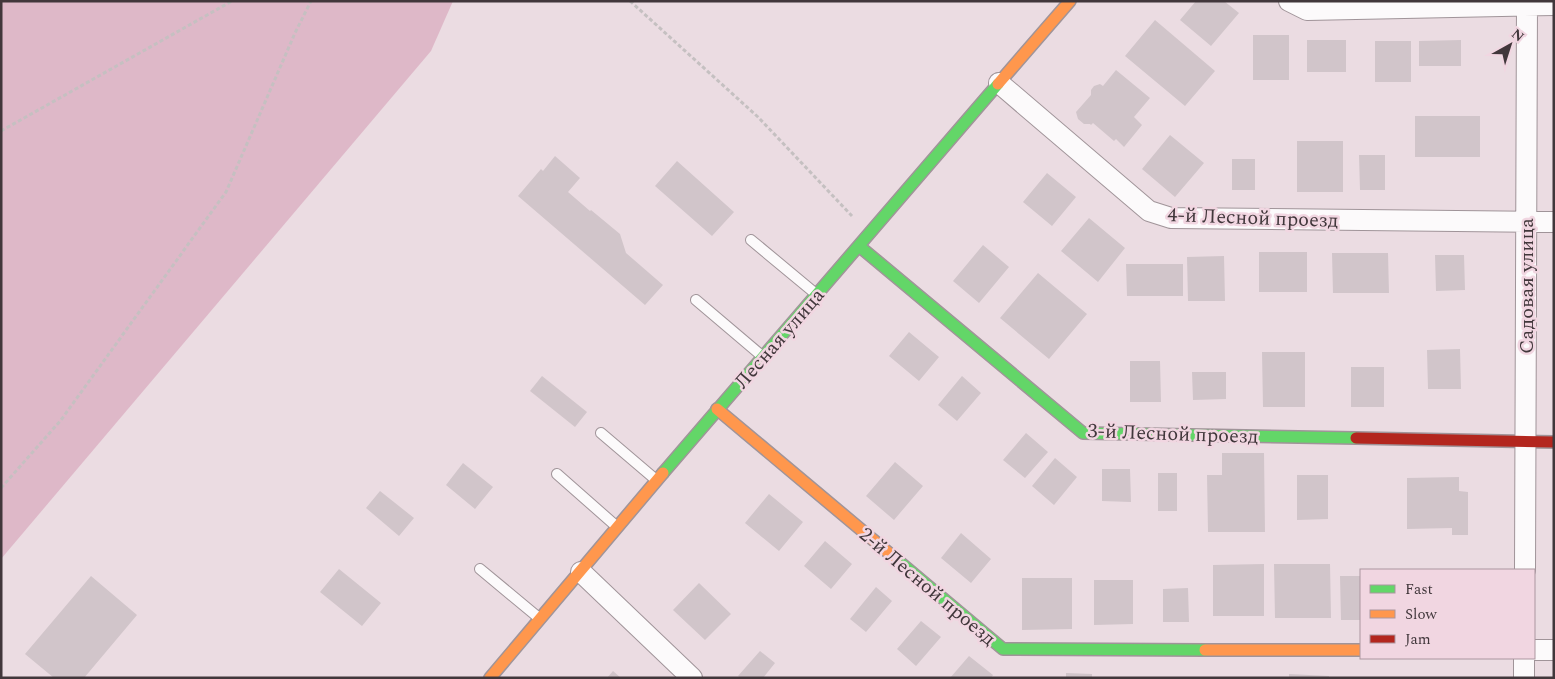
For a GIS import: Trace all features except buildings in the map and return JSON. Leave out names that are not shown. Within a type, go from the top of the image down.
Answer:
[{"type":"street","name":"Лесная улица","points":[[490,678],[717,409],[1070,1]]},
{"type":"street","points":[[1289,1],[1307,10],[1528,3],[1554,5]]},
{"type":"street","name":"Садовая улица","points":[[1525,569],[1528,3]]},
{"type":"street","name":"4-й Лесной проезд","points":[[999,83],[1149,211],[1172,218],[1554,222]]},
{"type":"street","name":"3-й Лесной проезд","points":[[859,246],[1083,433],[1554,442]]},
{"type":"street","name":"2-й Лесной проезд","points":[[717,409],[1003,649],[1360,650]]},
{"type":"street","points":[[581,572],[692,678]]},
{"type":"street","points":[[1535,650],[1554,650]]},
{"type":"street","points":[[1524,659],[1524,678]]},
{"type":"lane","points":[[751,240],[816,295]]},
{"type":"lane","points":[[696,300],[762,357]]},
{"type":"lane","points":[[601,433],[657,481]]},
{"type":"lane","points":[[557,474],[618,527]]},
{"type":"lane","points":[[480,569],[540,619]]},
{"type":"path","points":[[1,132],[232,1]]},
{"type":"path","points":[[1,488],[61,420],[226,192],[295,33],[311,1]]},
{"type":"path","points":[[630,1],[758,118],[853,217]]},
{"type":"shaded area","points":[[1,1],[453,1],[431,51],[1,559]]},
{"type":"traffic: fast","points":[[663,473],[998,84]]},
{"type":"traffic: fast","points":[[859,246],[1083,433],[1356,438]]},
{"type":"traffic: fast","points":[[896,559],[1003,649],[1205,650]]},
{"type":"traffic: slow","points":[[998,84],[1070,1]]},
{"type":"traffic: slow","points":[[717,409],[896,559]]},
{"type":"traffic: slow","points":[[490,678],[663,473]]},
{"type":"traffic: slow","points":[[1205,650],[1360,650]]},
{"type":"traffic: jam","points":[[1356,438],[1554,442]]}]
